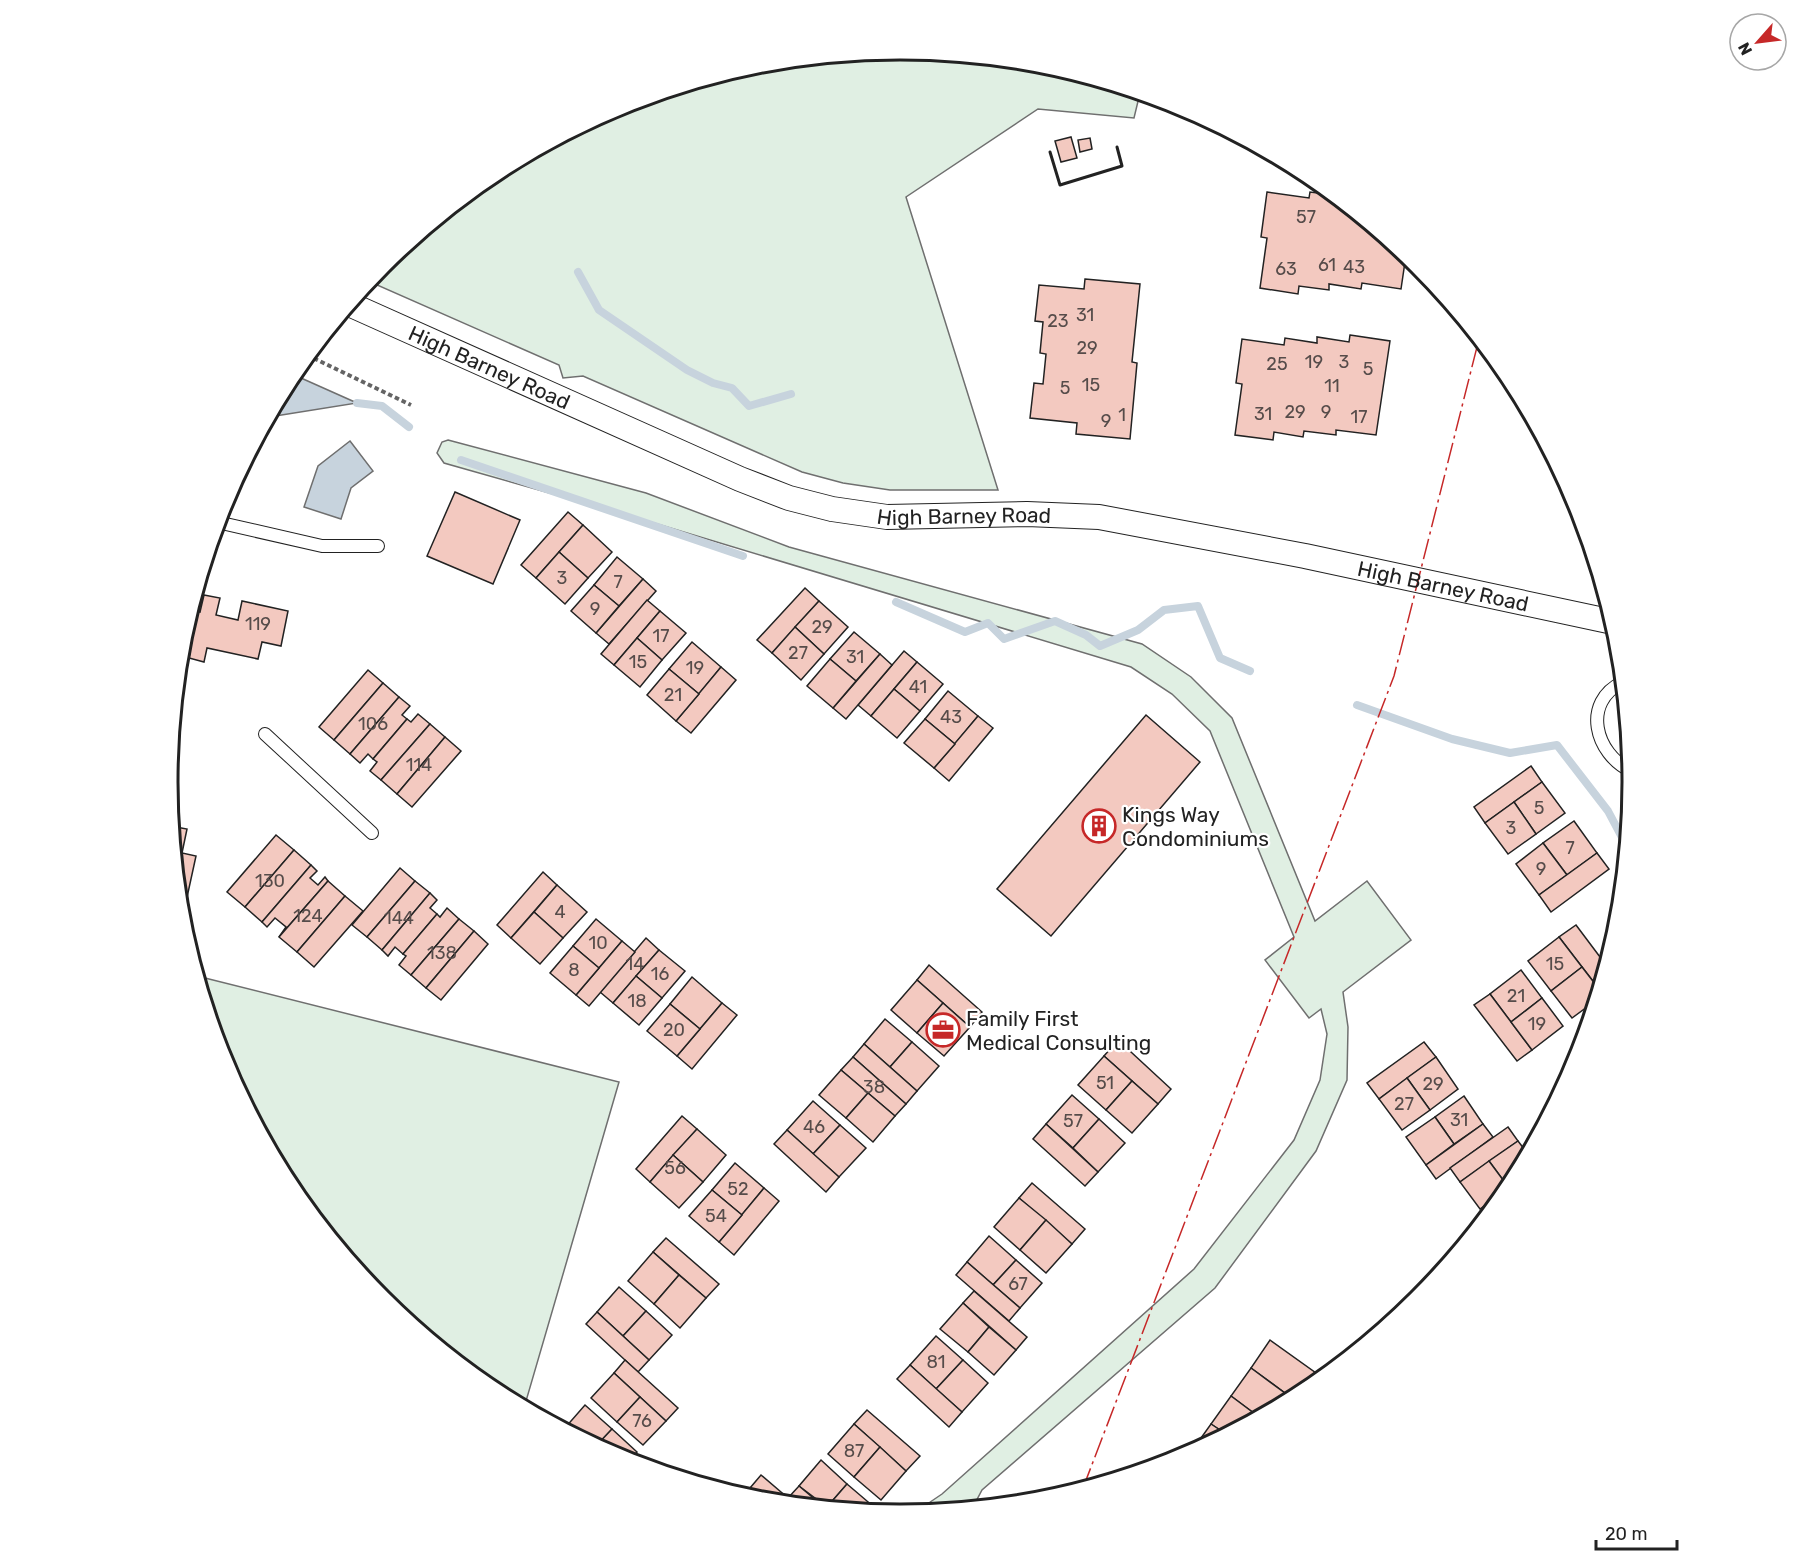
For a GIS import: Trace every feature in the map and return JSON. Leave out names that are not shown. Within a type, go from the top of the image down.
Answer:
[{"type":"street","name":"High Barney Road","points":[[356,307],[741,479],[800,501],[886,517],[1027,514],[1099,517],[1305,556],[1603,620]]},
{"type":"lane","points":[[226,524],[322,546],[378,546]]},
{"type":"lane","points":[[1616,686],[1606,692],[1600,701],[1596,723],[1598,738],[1610,755],[1621,764]]},
{"type":"lane","points":[[265,734],[372,833]]},
{"type":"path","points":[[315,359],[411,405]]},
{"type":"green space","points":[[900,60],[994,66],[1041,74],[1138,100],[1134,118],[1038,109],[906,197],[998,490],[890,490],[843,483],[802,472],[583,376],[563,378],[559,365],[376,285],[424,239],[460,209],[539,157],[581,134],[668,98],[713,85],[806,66],[853,62]]},
{"type":"green space","points":[[448,440],[646,493],[789,547],[1142,644],[1191,677],[1232,718],[1315,921],[1367,881],[1411,940],[1343,992],[1348,1027],[1347,1080],[1316,1151],[1215,1288],[982,1490],[977,1499],[929,1503],[942,1494],[1194,1269],[1294,1140],[1320,1080],[1327,1034],[1321,1009],[1309,1018],[1265,960],[1294,937],[1210,731],[1172,694],[1131,667],[634,517],[444,463],[437,453],[442,442]]},
{"type":"green space","points":[[206,978],[619,1082],[527,1399],[460,1355],[424,1325],[389,1293],[327,1222],[275,1143],[252,1101],[216,1014]]},
{"type":"shaded area","points":[[302,378],[357,403],[278,415]]},
{"type":"shaded area","points":[[350,441],[373,471],[351,488],[341,519],[304,507],[318,466]]},
{"type":"building","points":[[1071,137],[1077,158],[1061,162],[1055,141]]},
{"type":"building","points":[[1090,138],[1092,149],[1080,152],[1078,140]]},
{"type":"building","points":[[1267,192],[1309,198],[1310,192],[1317,193],[1340,209],[1405,265],[1401,289],[1362,283],[1361,289],[1329,284],[1329,290],[1299,286],[1298,294],[1260,288],[1267,238],[1261,237]]},
{"type":"building","points":[[1085,279],[1140,284],[1132,362],[1137,363],[1130,439],[1076,434],[1077,423],[1030,418],[1034,383],[1043,384],[1046,354],[1040,353],[1043,322],[1035,321],[1039,285],[1084,289]]},
{"type":"building","points":[[1350,335],[1390,341],[1376,435],[1336,430],[1336,435],[1304,431],[1303,437],[1274,432],[1273,440],[1235,435],[1242,384],[1236,383],[1242,339],[1284,345],[1285,338],[1317,343],[1317,337],[1349,342]]},
{"type":"building","points":[[455,492],[520,520],[493,584],[427,556]]},
{"type":"building","points":[[568,512],[583,525],[536,578],[521,565]]},
{"type":"building","points":[[583,525],[612,552],[588,578],[559,552]]},
{"type":"building","points":[[559,552],[588,578],[565,604],[536,578]]},
{"type":"building","points":[[617,557],[643,579],[619,606],[594,585]]},
{"type":"building","points":[[643,579],[656,591],[609,644],[596,633]]},
{"type":"building","points":[[594,585],[619,606],[596,633],[571,611]]},
{"type":"building","points":[[805,588],[819,601],[772,653],[757,640]]},
{"type":"building","points":[[204,595],[220,598],[216,615],[238,620],[242,601],[288,611],[281,646],[262,642],[258,659],[207,648],[204,662],[189,658]]},
{"type":"building","points":[[647,600],[660,611],[614,665],[601,654]]},
{"type":"building","points":[[819,601],[848,627],[824,654],[795,627]]},
{"type":"building","points":[[660,611],[686,633],[662,660],[637,638]]},
{"type":"building","points":[[795,627],[824,654],[801,680],[772,653]]},
{"type":"building","points":[[854,632],[880,654],[856,681],[830,659]]},
{"type":"building","points":[[637,638],[662,660],[640,687],[614,665]]},
{"type":"building","points":[[692,642],[721,667],[699,694],[669,669]]},
{"type":"building","points":[[904,651],[917,662],[871,716],[858,705]]},
{"type":"building","points":[[880,654],[892,665],[846,719],[833,708]]},
{"type":"building","points":[[830,659],[856,681],[833,708],[807,686]]},
{"type":"building","points":[[917,662],[943,684],[920,711],[894,689]]},
{"type":"building","points":[[721,667],[736,680],[691,733],[676,721]]},
{"type":"building","points":[[669,669],[699,694],[676,721],[647,695]]},
{"type":"building","points":[[368,670],[383,683],[334,740],[319,727]]},
{"type":"building","points":[[383,683],[399,697],[350,754],[334,740]]},
{"type":"building","points":[[894,689],[920,711],[897,738],[871,716]]},
{"type":"building","points":[[948,691],[978,716],[955,744],[925,719]]},
{"type":"building","points":[[399,697],[410,706],[402,715],[407,719],[373,759],[368,754],[360,763],[350,754]]},
{"type":"building","points":[[418,714],[430,724],[381,780],[370,771],[377,762],[373,759],[407,719],[411,722]]},
{"type":"building","name":"Kings Way Condominiums","points":[[1146,715],[1200,762],[1051,936],[997,889]]},
{"type":"building","points":[[978,716],[993,728],[949,781],[934,768]]},
{"type":"building","points":[[925,719],[955,744],[934,768],[904,743]]},
{"type":"building","points":[[430,724],[445,737],[397,794],[381,780]]},
{"type":"building","points":[[445,737],[461,751],[412,807],[397,794]]},
{"type":"building","points":[[1531,766],[1542,782],[1485,823],[1474,807]]},
{"type":"building","points":[[1542,782],[1565,813],[1536,834],[1514,802]]},
{"type":"building","points":[[1514,802],[1536,834],[1508,854],[1485,823]]},
{"type":"building","points":[[1574,821],[1597,853],[1567,875],[1543,843]]},
{"type":"building","points":[[180,828],[187,829],[182,853]]},
{"type":"building","points":[[276,835],[294,850],[245,907],[227,892]]},
{"type":"building","points":[[1543,843],[1567,875],[1539,895],[1516,864]]},
{"type":"building","points":[[294,850],[311,865],[262,922],[245,907]]},
{"type":"building","points":[[182,853],[196,856],[187,896]]},
{"type":"building","points":[[1597,853],[1609,869],[1551,912],[1539,895]]},
{"type":"building","points":[[311,865],[317,871],[310,878],[318,885],[325,877],[328,881],[279,937],[286,927],[275,918],[267,927],[262,922]]},
{"type":"building","points":[[400,868],[415,881],[367,937],[352,925]]},
{"type":"building","points":[[543,872],[557,885],[511,938],[497,925]]},
{"type":"building","points":[[328,881],[345,896],[297,952],[279,937]]},
{"type":"building","points":[[415,881],[430,893],[382,950],[367,937]]},
{"type":"building","points":[[557,885],[587,912],[563,938],[534,912]]},
{"type":"building","points":[[430,893],[437,900],[430,908],[437,914],[403,954],[395,947],[388,956],[382,950]]},
{"type":"building","points":[[345,896],[363,911],[314,967],[297,952]]},
{"type":"building","points":[[447,908],[459,919],[411,975],[399,965],[406,956],[403,954],[437,914],[440,917]]},
{"type":"building","points":[[534,912],[563,938],[540,964],[511,938]]},
{"type":"building","points":[[459,919],[474,931],[426,988],[411,975]]},
{"type":"building","points":[[596,919],[622,941],[599,968],[573,946]]},
{"type":"building","points":[[1576,925],[1600,957],[1593,982],[1559,937]]},
{"type":"building","points":[[474,931],[488,944],[441,1000],[426,988]]},
{"type":"building","points":[[1559,937],[1582,967],[1551,991],[1528,961]]},
{"type":"building","points":[[646,938],[659,950],[613,1003],[600,992]]},
{"type":"building","points":[[622,941],[635,952],[589,1006],[576,995]]},
{"type":"building","points":[[573,946],[599,968],[576,995],[550,973]]},
{"type":"building","points":[[659,950],[685,971],[662,998],[636,976]]},
{"type":"building","points":[[929,965],[982,1012],[970,1027],[917,980]]},
{"type":"building","points":[[1582,967],[1593,982],[1586,1008],[1572,1018],[1551,991]]},
{"type":"building","points":[[1521,970],[1542,998],[1511,1022],[1490,994]]},
{"type":"building","points":[[636,976],[662,998],[639,1025],[613,1003]]},
{"type":"building","points":[[692,977],[722,1003],[700,1029],[670,1004]]},
{"type":"building","points":[[917,980],[943,1003],[917,1033],[891,1010]]},
{"type":"building","points":[[1490,994],[1532,1050],[1517,1061],[1474,1005]]},
{"type":"building","points":[[1542,998],[1563,1026],[1532,1050],[1511,1022]]},
{"type":"building","points":[[722,1003],[737,1015],[692,1069],[677,1056]]},
{"type":"building","name":"Family First Medical Consulting","points":[[943,1003],[970,1027],[944,1056],[917,1033]]},
{"type":"building","points":[[670,1004],[700,1029],[677,1056],[647,1031]]},
{"type":"building","points":[[885,1019],[912,1042],[890,1067],[864,1044]]},
{"type":"building","points":[[1118,1040],[1171,1089],[1158,1104],[1104,1056]]},
{"type":"building","points":[[912,1042],[939,1066],[917,1091],[890,1067]]},
{"type":"building","points":[[1424,1042],[1436,1057],[1379,1099],[1367,1083]]},
{"type":"building","points":[[864,1044],[917,1091],[906,1104],[853,1057]]},
{"type":"building","points":[[1104,1056],[1132,1081],[1106,1110],[1078,1085]]},
{"type":"building","points":[[853,1057],[906,1104],[895,1116],[841,1070]]},
{"type":"building","points":[[1436,1057],[1458,1089],[1430,1110],[1407,1078]]},
{"type":"building","points":[[841,1070],[868,1093],[846,1118],[819,1095]]},
{"type":"building","points":[[1407,1078],[1430,1110],[1402,1130],[1379,1099]]},
{"type":"building","points":[[1132,1081],[1158,1104],[1132,1133],[1106,1110]]},
{"type":"building","points":[[868,1093],[895,1116],[873,1142],[846,1118]]},
{"type":"building","points":[[1072,1095],[1099,1119],[1073,1148],[1046,1124]]},
{"type":"building","points":[[1464,1096],[1483,1124],[1454,1144],[1435,1117]]},
{"type":"building","points":[[813,1101],[840,1125],[813,1154],[787,1130]]},
{"type":"building","points":[[682,1116],[697,1129],[650,1182],[636,1169]]},
{"type":"building","points":[[1435,1117],[1454,1144],[1426,1165],[1406,1137]]},
{"type":"building","points":[[1099,1119],[1125,1143],[1098,1172],[1073,1148]]},
{"type":"building","points":[[1046,1124],[1098,1172],[1085,1186],[1033,1139]]},
{"type":"building","points":[[1483,1124],[1493,1137],[1436,1179],[1426,1165]]},
{"type":"building","points":[[840,1125],[866,1148],[839,1177],[813,1154]]},
{"type":"building","points":[[1508,1127],[1518,1141],[1460,1182],[1450,1168]]},
{"type":"building","points":[[697,1129],[726,1155],[703,1182],[673,1155]]},
{"type":"building","points":[[787,1130],[839,1177],[826,1192],[774,1144]]},
{"type":"building","points":[[1518,1141],[1523,1147],[1502,1179],[1489,1161]]},
{"type":"building","points":[[673,1155],[703,1182],[679,1208],[650,1182]]},
{"type":"building","points":[[1489,1161],[1502,1179],[1480,1209],[1460,1182]]},
{"type":"building","points":[[735,1163],[764,1188],[742,1215],[712,1190]]},
{"type":"building","points":[[1032,1183],[1085,1229],[1072,1244],[1019,1198]]},
{"type":"building","points":[[764,1188],[779,1201],[734,1255],[719,1242]]},
{"type":"building","points":[[712,1190],[742,1215],[719,1242],[689,1216]]},
{"type":"building","points":[[1019,1198],[1046,1220],[1020,1250],[994,1227]]},
{"type":"building","points":[[1046,1220],[1072,1244],[1046,1273],[1020,1250]]},
{"type":"building","points":[[989,1236],[1016,1260],[993,1285],[967,1262]]},
{"type":"building","points":[[666,1238],[719,1284],[706,1298],[653,1252]]},
{"type":"building","points":[[653,1252],[679,1275],[654,1304],[628,1281]]},
{"type":"building","points":[[1016,1260],[1042,1283],[1020,1308],[993,1285]]},
{"type":"building","points":[[967,1262],[1020,1308],[1009,1321],[956,1275]]},
{"type":"building","points":[[679,1275],[706,1298],[680,1328],[654,1304]]},
{"type":"building","points":[[619,1287],[646,1311],[623,1336],[597,1312]]},
{"type":"building","points":[[974,1291],[1027,1337],[1016,1350],[963,1303]]},
{"type":"building","points":[[963,1303],[989,1327],[968,1352],[940,1329]]},
{"type":"building","points":[[646,1311],[672,1335],[649,1360],[623,1336]]},
{"type":"building","points":[[597,1312],[649,1360],[638,1372],[586,1324]]},
{"type":"building","points":[[989,1327],[1016,1350],[994,1375],[968,1352]]},
{"type":"building","points":[[936,1336],[963,1360],[936,1389],[910,1365]]},
{"type":"building","points":[[1270,1340],[1315,1372],[1284,1393],[1251,1368]]},
{"type":"building","points":[[625,1360],[678,1408],[666,1421],[614,1373]]},
{"type":"building","points":[[963,1360],[988,1383],[962,1412],[936,1389]]},
{"type":"building","points":[[910,1365],[962,1412],[949,1427],[897,1379]]},
{"type":"building","points":[[1251,1368],[1284,1393],[1252,1412],[1231,1396]]},
{"type":"building","points":[[614,1373],[640,1397],[617,1422],[591,1398]]},
{"type":"building","points":[[1231,1396],[1252,1412],[1220,1430],[1211,1424]]},
{"type":"building","points":[[640,1397],[666,1421],[643,1445],[617,1422]]},
{"type":"building","points":[[585,1405],[612,1429],[602,1439],[569,1423]]},
{"type":"building","points":[[867,1410],[920,1456],[906,1471],[854,1424]]},
{"type":"building","points":[[854,1424],[880,1447],[854,1477],[828,1454]]},
{"type":"building","points":[[1211,1424],[1220,1430],[1219,1430],[1201,1438]]},
{"type":"building","points":[[612,1429],[637,1452],[636,1454],[602,1439]]},
{"type":"building","points":[[880,1447],[906,1471],[881,1500],[854,1477]]},
{"type":"building","points":[[821,1460],[847,1484],[833,1500],[816,1499],[799,1486]]},
{"type":"building","points":[[761,1475],[784,1494],[759,1490],[750,1488]]},
{"type":"building","points":[[847,1484],[869,1503],[853,1502],[833,1500]]},
{"type":"building","points":[[799,1486],[814,1499],[806,1498],[790,1495]]},
{"type":"waterway","points":[[578,272],[599,310],[687,370],[713,383],[732,388],[749,406],[791,394]]},
{"type":"waterway","points":[[357,403],[382,406],[409,427]]},
{"type":"waterway","points":[[461,460],[743,556]]},
{"type":"waterway","points":[[896,602],[965,632],[988,623],[1004,639],[1055,621],[1086,635],[1100,646],[1138,630],[1164,610],[1198,606],[1220,658],[1250,671]]},
{"type":"waterway","points":[[1357,705],[1452,739],[1510,753],[1557,745],[1608,811],[1620,833]]},
{"type":"wall","points":[[1050,152],[1060,185],[1122,166],[1117,147]]},
{"type":"power","points":[[1086,1479],[1394,676],[1477,348]]},
{"type":"place","name":"Kings Way Condominiums","points":[[1099,826]]},
{"type":"place","name":"Family First Medical Consulting","points":[[943,1030]]}]
